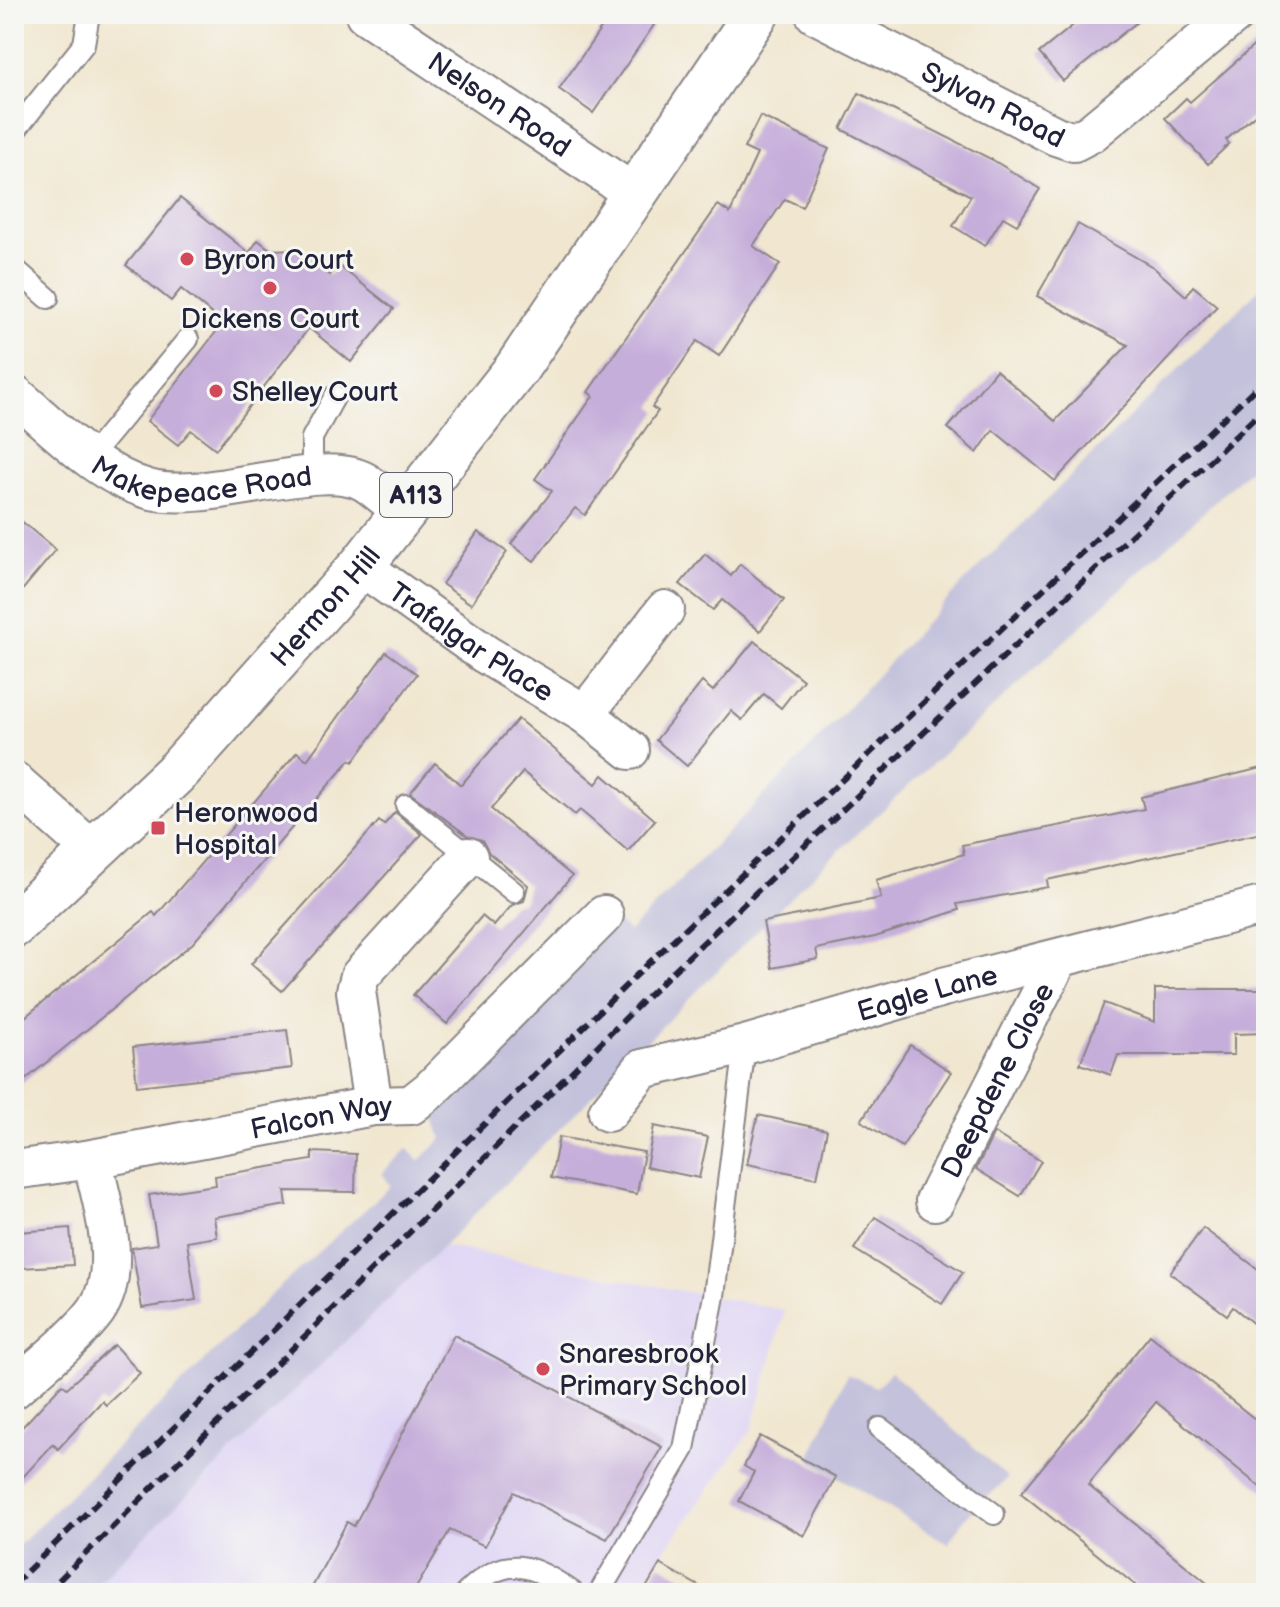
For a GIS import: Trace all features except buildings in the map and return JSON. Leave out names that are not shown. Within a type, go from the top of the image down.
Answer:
[{"type":"main road","name":"Hermon Hill","points":[[14,925],[179,770],[361,566],[517,368],[756,14]]},
{"type":"street","name":"Nelson Road","points":[[365,14],[633,193]]},
{"type":"street","name":"Sylvan Road","points":[[815,14],[1056,136],[1074,142],[1091,133],[1235,14]]},
{"type":"street","name":"Makepeace Road","points":[[14,394],[110,472],[149,489],[198,492],[312,475],[362,480],[403,512]]},
{"type":"street","name":"Trafalgar Place","points":[[361,566],[485,654],[585,714],[630,750]]},
{"type":"street","name":"Trafalgar Place","points":[[585,714],[665,610]]},
{"type":"street","points":[[14,781],[94,852]]},
{"type":"street","points":[[373,1106],[356,991],[360,976],[468,857]]},
{"type":"street","name":"Eagle Lane","points":[[608,1112],[642,1069],[745,1045],[943,987],[1266,905]]},
{"type":"street","name":"Falcon Way","points":[[14,1170],[92,1159],[373,1106],[411,1105],[430,1090],[604,915]]},
{"type":"street","name":"Deepdene Close","points":[[935,1201],[1058,960]]},
{"type":"street","points":[[14,1389],[96,1310],[109,1277],[107,1229],[92,1159]]},
{"type":"lane","points":[[14,132],[84,44],[89,14]]},
{"type":"lane","points":[[14,268],[48,298]]},
{"type":"lane","points":[[90,457],[188,339]]},
{"type":"lane","points":[[312,475],[312,438],[335,396]]},
{"type":"lane","points":[[406,805],[514,892]]},
{"type":"lane","points":[[599,1591],[684,1449],[714,1296],[745,1045]]},
{"type":"lane","points":[[880,1428],[994,1514]]},
{"type":"lane","points":[[466,1593],[487,1571],[518,1566],[546,1574],[574,1593]]},
{"type":"shaded area","points":[[1266,282],[1266,454],[815,873],[443,1246],[87,1593],[14,1593],[14,1550],[273,1293],[391,1186],[382,1173],[408,1148],[419,1161],[443,1138],[436,1125],[434,1098],[612,918],[629,932],[798,761],[959,587]]},
{"type":"shaded area","name":"Snaresbrook Primary School","points":[[443,1246],[785,1310],[752,1429],[634,1593],[87,1593]]},
{"type":"shaded area","points":[[891,1372],[1008,1478],[965,1518],[948,1544],[809,1459],[847,1374],[876,1387]]},
{"type":"railway","points":[[14,1584],[650,962],[1266,378]]},
{"type":"railway","points":[[46,1593],[665,979],[1266,407]]},
{"type":"place","name":"Byron Court","points":[[187,259]]},
{"type":"place","name":"Dickens Court","points":[[270,288]]},
{"type":"place","name":"Shelley Court","points":[[216,391]]},
{"type":"place","name":"Heronwood Hospital","points":[[158,828]]},
{"type":"place","name":"Snaresbrook Primary School","points":[[543,1369]]}]
